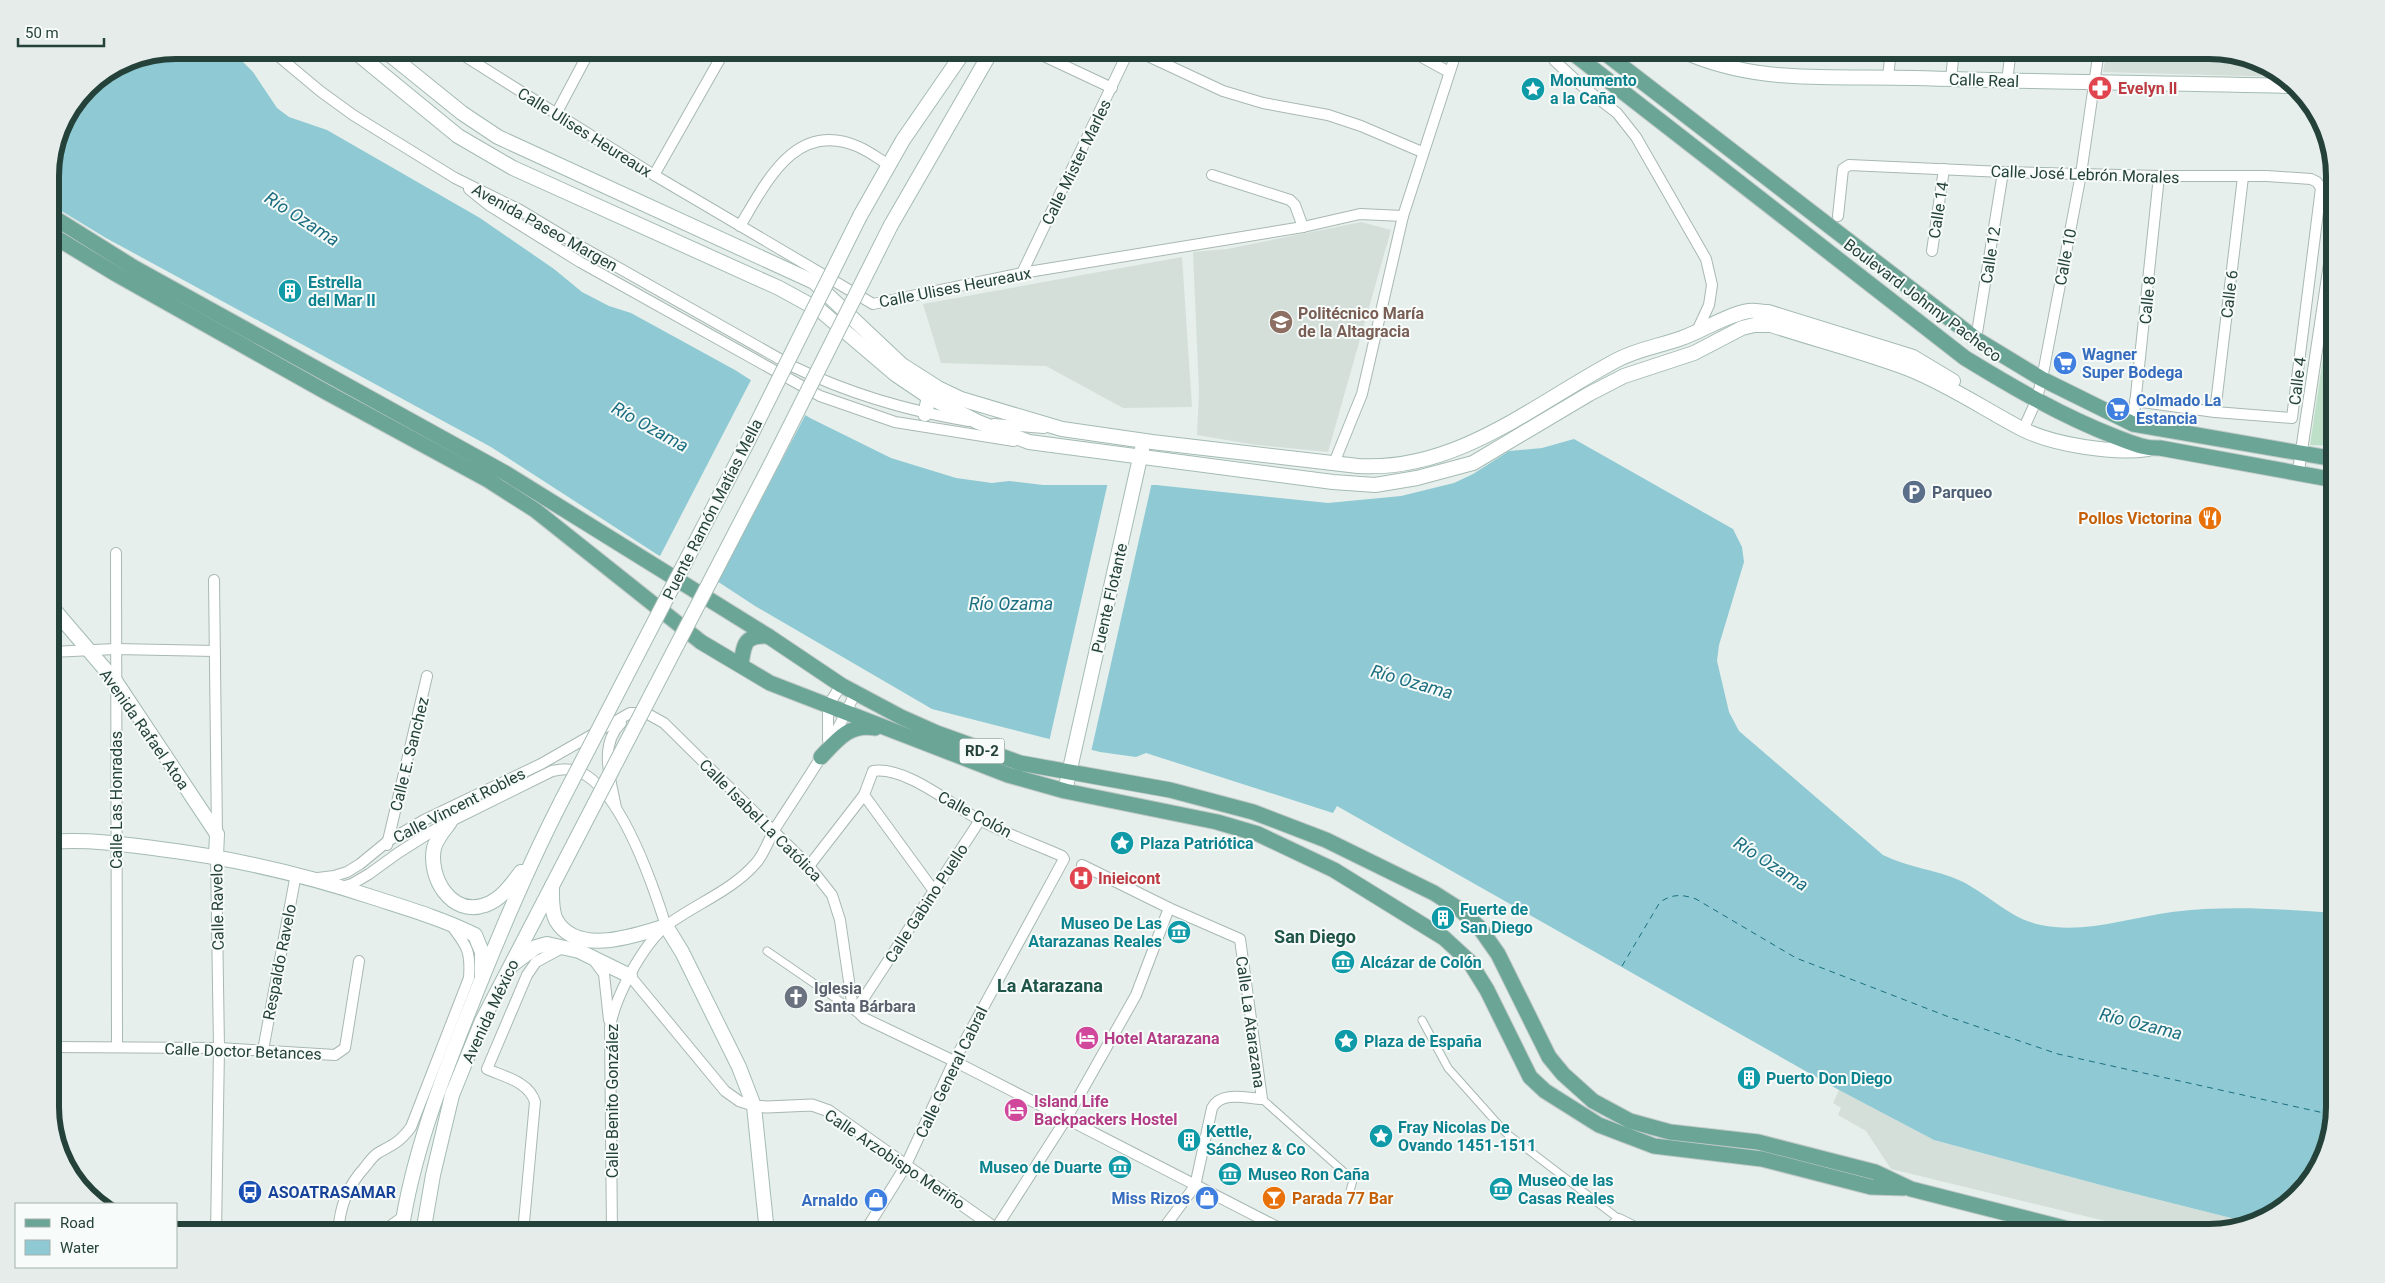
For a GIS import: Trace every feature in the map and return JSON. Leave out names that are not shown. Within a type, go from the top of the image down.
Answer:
[{"type":"main road","points":[[364,59],[458,136],[513,168],[778,288],[821,310],[895,374],[929,397],[978,422],[1029,442],[1333,482],[1375,485],[1417,478],[1473,463],[1589,394],[1624,376],[1694,353],[1731,333],[1754,325],[1771,325],[1909,369],[1972,399],[2023,430],[2049,439],[2128,452],[2148,449]]},
{"type":"main road","points":[[395,59],[462,113],[498,137],[814,282],[902,365],[938,388],[961,399],[1062,429],[1375,467],[1435,457],[1494,433],[1555,394],[1635,351],[1681,338],[1749,311],[1768,312],[1913,357],[1958,384],[1972,399]]},
{"type":"main road","name":"Puente Ramón Matías Mella","points":[[562,800],[748,441],[860,216],[903,140],[959,59]]},
{"type":"main road","name":"Puente Ramón Matías Mella","points":[[595,803],[768,469],[891,225],[987,59]]},
{"type":"main road","name":"Boulevard Johnny Pacheco","points":[[1580,59],[1965,358],[2036,401],[2096,429],[2148,449],[2160,448],[2326,479]]},
{"type":"main road","name":"Boulevard Johnny Pacheco","points":[[1613,59],[1976,339],[2042,379],[2133,424],[2326,458]]},
{"type":"main road","name":"Calle Real","points":[[1700,59],[1749,73],[1808,78],[1888,77],[2284,86]]},
{"type":"main road","name":"RD-2","points":[[59,222],[133,267],[507,474],[768,636],[841,685],[937,733],[976,749],[1020,763],[1170,790],[1253,812],[1326,840],[1434,893],[1459,908],[1479,927],[1498,954],[1549,1057],[1563,1074],[1593,1101],[1630,1121],[1670,1132],[1758,1142],[1875,1172],[1911,1189],[2049,1224]]},
{"type":"main road","name":"RD-2","points":[[59,239],[116,274],[326,392],[488,480],[535,510],[701,642],[770,683],[887,730],[1008,775],[1065,791],[1217,822],[1258,834],[1334,870],[1416,918],[1444,938],[1469,961],[1486,990],[1530,1077],[1545,1091],[1599,1125],[1654,1146],[1752,1157],[1871,1187],[1911,1189]]},
{"type":"main road","points":[[925,414],[929,397]]},
{"type":"main road","name":"Puente Flotante","points":[[1065,791],[1144,440]]},
{"type":"main road","name":"Avenida Rafael Atoa","points":[[59,616],[116,682],[217,834]]},
{"type":"main road","points":[[741,665],[743,647],[748,638],[755,635],[768,636]]},
{"type":"main road","points":[[824,751],[844,733],[856,728],[869,726],[887,730]]},
{"type":"main road","name":"Avenida México","points":[[403,1224],[434,1101],[482,978],[533,857],[562,800]]},
{"type":"main road","name":"Avenida México","points":[[425,1224],[433,1175],[452,1095],[482,1021],[595,803]]},
{"type":"main road","points":[[450,822],[434,846],[433,865],[436,878],[442,890],[462,904],[486,905],[505,892],[533,857]]},
{"type":"main road","name":"Calle Ravelo","points":[[216,856],[217,834]]},
{"type":"main road","points":[[59,836],[74,840]]},
{"type":"main road","points":[[59,841],[74,840]]},
{"type":"main road","name":"Calle Vincent Robles","points":[[74,840],[116,843],[216,856],[313,878]]},
{"type":"main road","name":"Avenida México","points":[[313,878],[449,922],[475,935],[482,952],[482,978]]},
{"type":"main road","points":[[552,886],[552,908],[556,919],[563,930],[581,939],[597,941],[626,938],[666,926],[682,952],[739,1067],[754,1106],[766,1224]]},
{"type":"main road","points":[[510,966],[536,947],[547,944],[579,951],[630,976]]},
{"type":"street","points":[[282,59],[320,91],[353,115],[455,178]]},
{"type":"street","name":"Calle Ulises Heureaux","points":[[468,59],[654,175],[873,304],[1022,273],[1303,227],[1360,214],[1402,216]]},
{"type":"street","points":[[556,114],[585,59]]},
{"type":"street","points":[[654,175],[721,59]]},
{"type":"street","points":[[1050,59],[1112,88]]},
{"type":"street","name":"Calle Mister Marles","points":[[1022,273],[1125,59]]},
{"type":"street","points":[[1155,59],[1223,91],[1263,103],[1328,115],[1361,126],[1422,152]]},
{"type":"street","points":[[1425,59],[1449,72]]},
{"type":"street","points":[[1334,463],[1362,394],[1402,216],[1454,59]]},
{"type":"street","points":[[1554,59],[1581,85],[1617,113],[1636,137],[1706,259],[1712,285],[1709,305],[1697,331]]},
{"type":"street","points":[[1888,77],[1890,59]]},
{"type":"street","points":[[1951,79],[1953,59]]},
{"type":"street","points":[[2007,81],[2009,59]]},
{"type":"street","name":"Calle 10","points":[[2023,430],[2036,401],[2042,379],[2081,174],[2098,59]]},
{"type":"street","points":[[740,226],[766,183],[786,158],[798,148],[812,141],[845,142],[860,147],[889,165]]},
{"type":"street","name":"Calle José Lebrón Morales","points":[[1838,216],[1843,169],[1846,166],[2004,172],[2311,179],[2317,182],[2321,188]]},
{"type":"street","name":"Calle 14","points":[[1932,251],[1944,169]]},
{"type":"street","name":"Calle 12","points":[[1976,339],[2004,172]]},
{"type":"street","points":[[1212,175],[1290,200],[1295,205],[1303,227]]},
{"type":"street","name":"Calle 8","points":[[2133,424],[2159,176]]},
{"type":"street","name":"Calle 6","points":[[2215,412],[2243,177]]},
{"type":"street","name":"Avenida Paseo Margen","points":[[455,178],[520,210],[794,367],[828,383],[867,398],[925,414],[978,422],[1062,429]]},
{"type":"street","name":"Avenida Paseo Margen","points":[[455,178],[490,206],[580,262],[820,396],[896,422],[1029,442]]},
{"type":"street","name":"Calle 4","points":[[2135,401],[2215,412],[2292,418],[2321,188]]},
{"type":"street","points":[[2298,474],[2326,287]]},
{"type":"street","name":"Calle Las Honradas","points":[[116,553],[117,1047]]},
{"type":"street","name":"Calle Ravelo","points":[[214,580],[217,834]]},
{"type":"street","points":[[59,652],[116,649],[215,651]]},
{"type":"street","name":"Calle E. Sanchez","points":[[385,862],[388,841],[427,676]]},
{"type":"street","points":[[824,751],[829,723],[828,706],[841,685]]},
{"type":"street","name":"Calle Benito González","points":[[612,1224],[610,1027],[612,1014],[630,976],[656,936],[666,926],[736,881],[756,862],[846,714],[854,692]]},
{"type":"street","points":[[616,808],[606,758],[613,731],[630,713]]},
{"type":"street","name":"Calle Vincent Robles","points":[[313,878],[334,876],[346,872],[360,864],[388,841],[424,820],[555,756],[630,713]]},
{"type":"street","name":"Calle Isabel La Católica","points":[[630,713],[646,713],[664,723],[809,866],[832,895],[840,920],[852,1002],[860,1014]]},
{"type":"street","points":[[341,887],[361,879],[450,822],[552,771],[565,768],[581,772],[593,780],[616,808],[640,853],[666,926]]},
{"type":"street","name":"Calle Colón","points":[[864,795],[873,771],[889,771],[922,784],[980,820],[1062,856]]},
{"type":"street","points":[[809,866],[864,795],[934,891]]},
{"type":"street","name":"Calle Gabino Puello","points":[[860,1014],[934,891],[980,820]]},
{"type":"street","name":"Calle Ravelo","points":[[216,856],[219,1048],[216,1224]]},
{"type":"street","name":"Calle General Cabral","points":[[870,1224],[905,1166],[954,1061],[1064,859],[1062,856]]},
{"type":"street","name":"Calle La Atarazana","points":[[1082,864],[1169,908],[1240,940],[1262,1099]]},
{"type":"street","name":"Respaldo Ravelo","points":[[263,1050],[296,874]]},
{"type":"street","points":[[1002,1224],[1066,1118],[1136,995],[1169,908]]},
{"type":"street","points":[[339,1224],[342,1201],[353,1180],[377,1154],[402,1140],[411,1127],[469,978],[470,957],[465,945],[449,922]]},
{"type":"street","points":[[524,1224],[535,1102],[532,1093],[524,1086],[487,1069],[527,975],[536,962],[562,948]]},
{"type":"street","points":[[767,952],[860,1014],[1271,1224]]},
{"type":"street","points":[[590,956],[604,974],[610,1027]]},
{"type":"street","name":"Calle Doctor Betances","points":[[59,1047],[219,1048],[334,1055],[340,1053],[345,1048],[359,961]]},
{"type":"street","name":"Calle Arzobispo Meriño","points":[[630,976],[725,1092],[739,1101],[754,1106],[767,1108],[812,1105],[829,1111],[986,1224]]},
{"type":"street","points":[[1422,1020],[1448,1068],[1506,1132],[1619,1218],[1630,1224]]},
{"type":"street","points":[[1167,1224],[1195,1186],[1212,1108],[1216,1101],[1222,1097],[1262,1099],[1353,1180],[1350,1191]]},
{"type":"street","points":[[393,1224],[404,1216]]},
{"type":"street","points":[[1613,1224],[1619,1218]]},
{"type":"shaded area","points":[[2105,59],[2217,59],[2247,65],[2272,77],[2103,72]]},
{"type":"shaded area","name":"Politécnico María de la Altagracia","points":[[1361,222],[1391,230],[1328,452],[1256,445],[1197,435],[1199,391],[1193,252],[1227,249]]},
{"type":"shaded area","points":[[1182,257],[1192,407],[1123,408],[1046,366],[941,363],[923,304]]},
{"type":"shaded area","points":[[1839,1090],[1934,1140],[2239,1220],[2210,1224],[2118,1224],[1891,1169],[1866,1131],[1838,1115],[1841,1108],[1833,1103]]},
{"type":"green space","points":[[2326,338],[2326,446],[2310,445]]},
{"type":"water","name":"Río Ozama","points":[[168,59],[240,59],[253,72],[277,108],[289,117],[327,130],[480,218],[554,269],[582,292],[609,306],[631,313],[735,370],[810,418],[891,458],[956,478],[992,483],[1009,481],[1043,485],[1156,485],[1328,503],[1401,496],[1454,483],[1473,474],[1509,451],[1542,448],[1574,439],[1733,529],[1742,547],[1744,562],[1719,645],[1717,661],[1729,712],[1739,731],[1883,855],[1902,863],[1961,881],[2009,912],[2041,925],[2074,928],[2172,912],[2233,908],[2326,912],[2326,1108],[2324,1130],[2320,1145],[2307,1172],[2287,1195],[2261,1212],[2239,1220],[1934,1140],[1839,1090],[1337,806],[1333,813],[1146,753],[1136,757],[1100,752],[932,709],[755,606],[720,583],[658,555],[491,447],[106,238],[59,209],[59,168],[63,145],[71,124],[83,104],[98,88],[111,78],[145,63]]},
{"type":"pier","points":[[752,378],[807,412],[717,584],[659,558]]},
{"type":"pier","points":[[1108,482],[1152,482],[1091,752],[1049,742]]},
{"type":"ferry route","points":[[1622,966],[1660,902],[1673,896],[1686,896],[1696,899],[1796,958],[1949,1017],[2058,1054],[2326,1113]]},
{"type":"place","name":"Evelyn ll","points":[[2100,88]]},
{"type":"place","name":"Monumento a la Caña","points":[[1533,89]]},
{"type":"place","name":"Estrella del Mar II","points":[[290,291]]},
{"type":"place","name":"Politécnico María de la Altagracia","points":[[1281,322]]},
{"type":"place","name":"Wagner Super Bodega","points":[[2065,363]]},
{"type":"place","name":"Colmado La Estancia","points":[[2118,409]]},
{"type":"place","name":"Parqueo","points":[[1914,492]]},
{"type":"place","name":"Pollos Victorina","points":[[2210,518]]},
{"type":"place","name":"Plaza Patriótica","points":[[1122,843]]},
{"type":"place","name":"Inieicont","points":[[1081,878]]},
{"type":"place","name":"Fuerte de San Diego","points":[[1443,918]]},
{"type":"place","name":"Museo De Las Atarazanas Reales","points":[[1179,932]]},
{"type":"place","name":"Alcázar de Colón","points":[[1343,962]]},
{"type":"place","name":"Iglesia Santa Bárbara","points":[[796,997]]},
{"type":"place","name":"Hotel Atarazana","points":[[1087,1038]]},
{"type":"place","name":"Plaza de España","points":[[1346,1041]]},
{"type":"place","name":"Puerto Don Diego","points":[[1749,1078]]},
{"type":"place","name":"Island Life Backpackers Hostel","points":[[1016,1110]]},
{"type":"place","name":"Fray Nicolas De Ovando 1451-1511","points":[[1381,1136]]},
{"type":"place","name":"Kettle, Sánchez & Co","points":[[1189,1140]]},
{"type":"place","name":"Museo de Duarte","points":[[1120,1167]]},
{"type":"place","name":"Museo Ron Caña","points":[[1230,1174]]},
{"type":"place","name":"Museo de las Casas Reales","points":[[1501,1189]]},
{"type":"place","name":"ASOATRASAMAR","points":[[250,1192]]},
{"type":"place","name":"Miss Rizos","points":[[1207,1198]]},
{"type":"place","name":"Parada 77 Bar","points":[[1274,1198]]},
{"type":"place","name":"Arnaldo","points":[[876,1200]]},
{"type":"district","name":"San Diego","points":[[1315,937]]},
{"type":"district","name":"La Atarazana","points":[[1050,986]]}]
